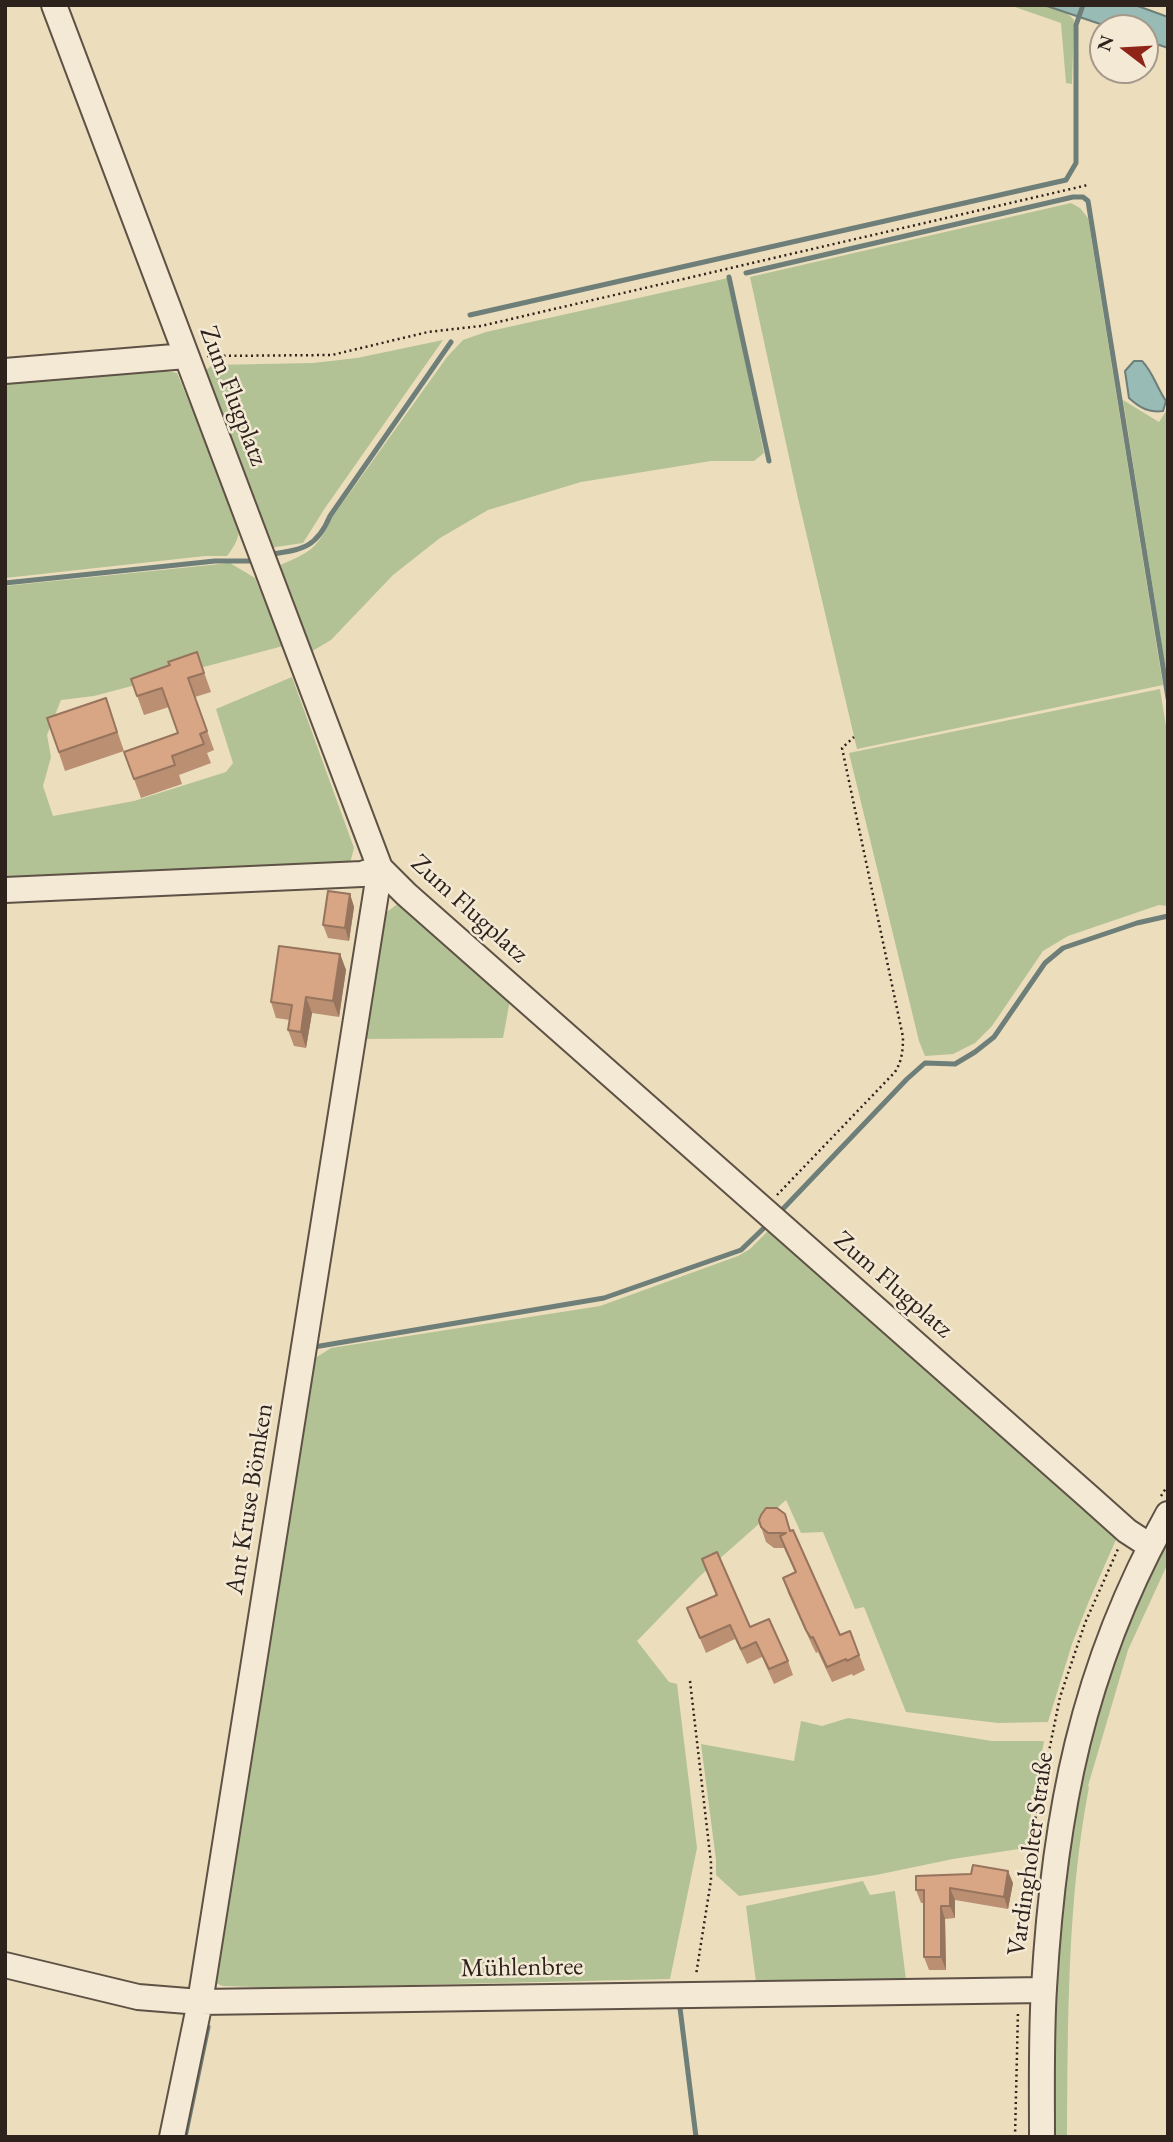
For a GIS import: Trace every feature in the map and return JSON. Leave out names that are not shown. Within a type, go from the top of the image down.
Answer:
[{"type":"street","name":"Zum Flugplatz","points":[[54,5],[380,868],[405,894],[1127,1531],[1150,1546]]},
{"type":"street","points":[[5,371],[186,356]]},
{"type":"street","points":[[5,890],[362,874],[380,868]]},
{"type":"street","name":"Ant Kruse Bömken","points":[[172,2137],[200,2002],[380,868]]},
{"type":"street","name":"Vardingholter Straße","points":[[1042,2137],[1044,1990],[1055,1858],[1065,1795],[1078,1736],[1112,1630],[1150,1546],[1168,1514]]},
{"type":"street","name":"Mühlenbree","points":[[5,1965],[138,1997],[200,2002],[1044,1990]]},
{"type":"path","points":[[186,356],[332,355],[428,332],[495,323],[1088,185]]},
{"type":"path","points":[[763,1210],[901,1064],[903,1037],[842,748],[854,737]]},
{"type":"path","points":[[690,1681],[711,1863],[711,1880],[695,1981],[696,1996]]},
{"type":"green space","points":[[1009,5],[1053,7],[1074,20],[1072,84],[1066,83],[1061,23]]},
{"type":"green space","points":[[1071,203],[1080,208],[1088,218],[1163,685],[857,749],[797,494],[750,277]]},
{"type":"green space","points":[[728,278],[764,453],[754,461],[711,461],[581,482],[488,510],[440,538],[393,575],[331,640],[309,653],[276,567],[315,545],[447,357],[463,340],[486,332]]},
{"type":"green space","points":[[443,340],[303,543],[269,548],[205,371],[212,365],[313,363],[357,358]]},
{"type":"green space","points":[[154,368],[177,373],[238,520],[238,535],[230,552],[227,556],[205,556],[5,578],[5,379]]},
{"type":"green space","points":[[1123,400],[1159,422],[1168,408],[1168,683]]},
{"type":"green space","points":[[230,563],[255,578],[283,646],[94,696],[61,700],[47,735],[51,757],[43,786],[53,816],[134,801],[226,772],[233,763],[216,709],[292,677],[354,848],[349,867],[5,883],[5,586]]},
{"type":"green space","points":[[1160,689],[1168,739],[1168,906],[1159,905],[1068,936],[1043,951],[992,1026],[975,1043],[953,1054],[925,1056],[919,1041],[849,753]]},
{"type":"green space","points":[[399,903],[510,1000],[503,1038],[361,1039],[380,917]]},
{"type":"green space","points":[[769,1230],[1118,1535],[1072,1644],[1048,1722],[998,1723],[906,1712],[864,1607],[855,1609],[823,1532],[801,1533],[786,1500],[700,1576],[637,1641],[669,1682],[677,1684],[697,1848],[670,1979],[285,1988],[223,1986],[210,1981],[312,1360],[331,1348],[600,1306],[738,1256],[750,1249]]},
{"type":"green space","points":[[1168,1530],[1168,1563],[1128,1650],[1088,1786],[1073,1917],[1067,2137],[1049,2137],[1058,1895],[1099,1688]]},
{"type":"green space","points":[[848,1718],[992,1741],[1044,1741],[1029,1827],[1032,1847],[739,1896],[716,1875],[701,1744],[794,1761],[801,1721],[822,1726]]},
{"type":"green space","points":[[863,1881],[870,1895],[895,1891],[906,1980],[756,1982],[746,1906]]},
{"type":"water","points":[[1044,5],[1135,5],[1168,17],[1168,48],[1159,45],[1159,14],[1089,14],[1089,20]]},
{"type":"water","points":[[1134,361],[1142,361],[1152,375],[1166,401],[1163,411],[1145,409],[1129,398],[1125,371]]},
{"type":"building","points":[[197,652],[204,673],[188,678],[207,731],[200,734],[204,744],[172,756],[175,765],[134,779],[124,752],[178,733],[162,688],[137,696],[131,679]]},
{"type":"building","points":[[106,698],[117,732],[59,752],[47,718]]},
{"type":"building","points":[[328,891],[350,894],[345,928],[323,925]]},
{"type":"building","points":[[279,946],[340,954],[333,1001],[306,997],[301,1032],[288,1030],[292,1005],[271,1002]]},
{"type":"building","points":[[766,1508],[777,1508],[785,1514],[790,1531],[793,1530],[840,1635],[850,1631],[859,1655],[827,1667],[813,1637],[811,1638],[806,1630],[783,1578],[796,1572],[780,1536],[786,1533],[768,1533],[761,1527],[759,1520]]},
{"type":"building","points":[[717,1552],[750,1627],[769,1619],[788,1661],[769,1669],[756,1642],[741,1649],[730,1625],[700,1638],[687,1608],[717,1595],[702,1559]]},
{"type":"building","points":[[973,1865],[1008,1871],[1004,1897],[950,1888],[950,1906],[941,1906],[941,1957],[924,1957],[924,1890],[916,1890],[916,1876],[971,1874]]},
{"type":"waterway","points":[[470,315],[1066,180],[1076,163],[1076,25],[1083,5]]},
{"type":"waterway","points":[[746,273],[1073,197],[1083,197],[1088,201],[1168,698]]},
{"type":"waterway","points":[[729,277],[769,461]]},
{"type":"waterway","points":[[271,554],[308,545],[320,534],[451,342]]},
{"type":"waterway","points":[[5,583],[215,561],[251,561]]},
{"type":"waterway","points":[[779,1213],[925,1063],[955,1064],[994,1037],[1045,963],[1063,948],[1137,923],[1168,916]]},
{"type":"waterway","points":[[314,1347],[604,1298],[741,1250],[765,1227]]},
{"type":"waterway","points":[[680,2008],[696,2137]]},
{"type":"waterway","points":[[185,2137],[208,2027]]}]
